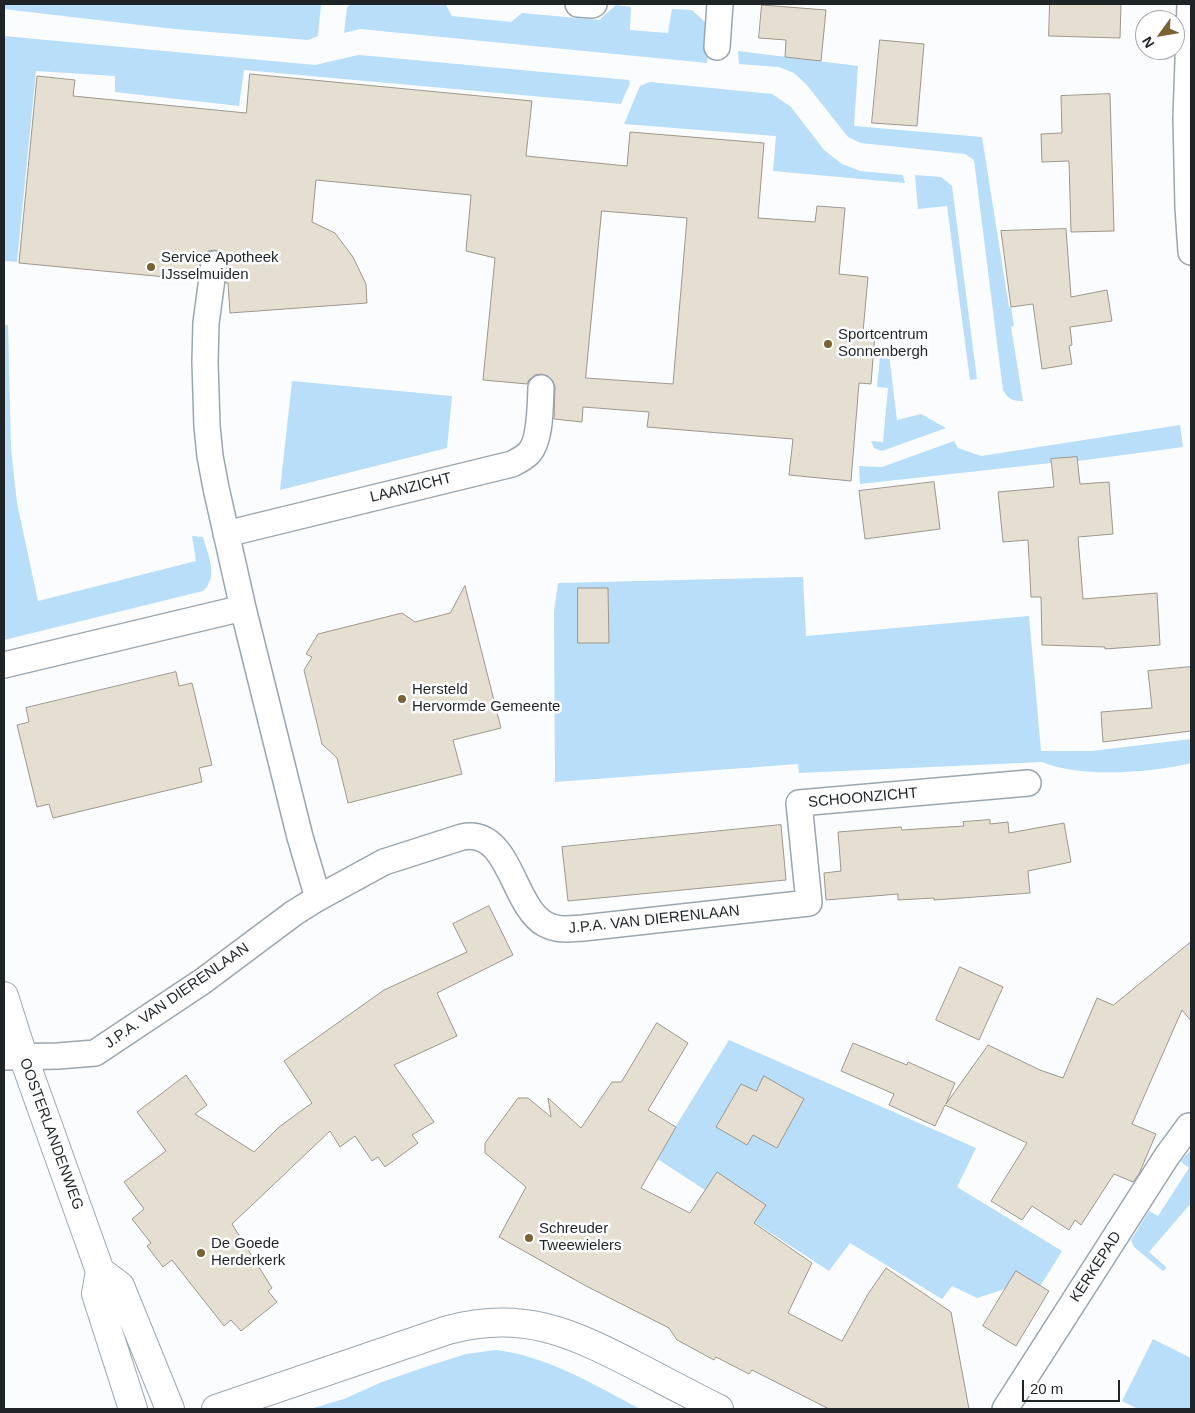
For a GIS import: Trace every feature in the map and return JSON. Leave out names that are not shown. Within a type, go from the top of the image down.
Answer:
[{"type":"street","points":[[578,4],[594,4]]},
{"type":"street","points":[[717,47],[720,4]]},
{"type":"street","points":[[1190,4],[1186,118],[1191,252]]},
{"type":"street","points":[[214,264],[206,323],[205,362],[210,456],[243,608],[300,837],[318,898]]},
{"type":"street","name":"LAANZICHT","points":[[226,534],[512,464],[525,457],[533,447],[537,436],[541,388]]},
{"type":"street","points":[[4,665],[243,608]]},
{"type":"street","name":"SCHOONZICHT","points":[[809,903],[799,804],[1028,783]]},
{"type":"street","name":"J.P.A. VAN DIERENLAAN","points":[[14,1056],[88,1054],[101,1050],[203,981],[294,913],[318,898],[384,862],[470,835],[479,837],[492,844],[501,855],[532,913],[545,924],[561,929],[809,903]]},
{"type":"street","name":"OOSTERLANDENWEG","points":[[4,996],[14,1056],[100,1272],[96,1294],[134,1409]]},
{"type":"street","name":"KERKEPAD","points":[[1004,1409],[1189,1126]]},
{"type":"street","points":[[100,1272],[120,1286],[170,1409]]},
{"type":"street","points":[[216,1409],[448,1330],[472,1324],[505,1322],[543,1326],[576,1336],[720,1409]]},
{"type":"shaded area","points":[[4,4],[321,4],[318,36],[308,40],[174,29],[4,9]]},
{"type":"shaded area","points":[[350,4],[446,5],[452,16],[511,22],[522,13],[599,20],[616,5],[631,7],[630,30],[668,33],[672,9],[692,10],[705,22],[704,48],[709,50],[707,63],[360,29],[344,33],[347,8]]},
{"type":"shaded area","points":[[4,36],[315,65],[358,55],[629,80],[630,83],[621,104],[244,70],[239,106],[115,92],[115,76],[36,71],[17,262],[4,261]]},
{"type":"shaded area","points":[[738,51],[858,66],[854,126],[982,137],[1009,307],[1011,307],[1014,326],[1011,327],[1023,401],[1011,399],[1003,390],[974,160],[965,154],[861,143],[848,137],[806,84],[794,73],[779,67],[739,64]]},
{"type":"shaded area","points":[[650,82],[772,94],[791,107],[824,150],[842,164],[860,171],[903,175],[905,183],[773,171],[776,136],[624,124],[640,86]]},
{"type":"shaded area","points":[[915,175],[941,177],[952,186],[977,379],[970,380],[947,206],[918,209]]},
{"type":"shaded area","points":[[4,325],[8,325],[11,449],[17,503],[38,601],[196,561],[192,536],[203,537],[211,566],[210,579],[203,591],[4,640]]},
{"type":"shaded area","points":[[888,346],[897,420],[921,414],[946,428],[882,451],[874,448],[871,441],[883,442],[888,388],[877,387],[881,347]]},
{"type":"shaded area","points":[[292,381],[452,396],[447,448],[280,490]]},
{"type":"shaded area","points":[[1180,425],[1183,447],[1078,461],[1077,457],[1051,459],[1051,463],[860,484],[859,466],[882,467],[954,441],[958,448],[981,456]]},
{"type":"shaded area","points":[[803,577],[806,636],[1029,616],[1041,751],[1092,751],[1191,739],[1191,763],[1156,769],[1116,772],[1076,770],[1042,762],[799,773],[798,764],[555,782],[554,611],[558,583]]},
{"type":"shaded area","points":[[729,1040],[976,1148],[957,1187],[1062,1251],[1036,1293],[1008,1288],[977,1298],[952,1286],[942,1299],[850,1243],[829,1271],[656,1158]]},
{"type":"shaded area","points":[[1191,1151],[1191,1203],[1149,1252],[1166,1267],[1163,1271],[1134,1247],[1131,1240],[1149,1211],[1158,1216],[1189,1168],[1180,1161]]},
{"type":"shaded area","points":[[1153,1339],[1191,1358],[1191,1409],[1138,1409],[1122,1401]]},
{"type":"shaded area","points":[[496,1350],[534,1358],[552,1365],[588,1381],[640,1409],[310,1409],[344,1399],[382,1382],[428,1366],[466,1354]]},
{"type":"building","points":[[1050,4],[1121,4],[1120,38],[1049,36]]},
{"type":"building","points":[[762,5],[826,10],[821,61],[785,57],[786,40],[759,38]]},
{"type":"building","points":[[880,40],[924,44],[917,126],[872,123]]},
{"type":"building","points":[[250,74],[532,101],[526,156],[627,166],[630,132],[764,143],[758,218],[815,222],[817,206],[845,208],[839,274],[868,277],[863,332],[875,333],[871,384],[859,383],[851,481],[789,475],[793,439],[647,427],[649,412],[583,407],[582,422],[554,419],[555,387],[553,381],[548,376],[535,375],[527,384],[483,380],[495,258],[466,251],[471,195],[316,180],[312,222],[335,233],[353,257],[366,284],[367,303],[230,313],[228,283],[226,283],[227,259],[223,253],[215,250],[208,251],[202,256],[197,280],[19,263],[37,76],[75,80],[73,96],[246,113]],"holes":[[[602,211],[687,218],[673,384],[586,378]]]},
{"type":"building","points":[[1110,94],[1114,231],[1071,232],[1069,161],[1042,162],[1041,134],[1062,133],[1061,96]]},
{"type":"building","points":[[1066,229],[1071,297],[1107,290],[1112,321],[1070,327],[1072,345],[1069,346],[1072,364],[1042,369],[1033,304],[1011,307],[1001,231]]},
{"type":"building","points":[[1077,457],[1080,484],[1109,482],[1113,534],[1078,537],[1083,599],[1157,593],[1160,645],[1105,649],[1105,647],[1042,645],[1041,597],[1031,597],[1028,540],[1003,542],[998,492],[1054,487],[1051,459]]},
{"type":"building","points":[[934,482],[940,529],[865,539],[859,491]]},
{"type":"building","name":"Hersteld Hervormde Gemeente","points":[[465,586],[501,728],[453,740],[462,774],[348,803],[337,758],[322,744],[304,670],[312,657],[306,654],[318,634],[402,613],[415,622],[450,613]]},
{"type":"building","points":[[578,588],[608,588],[609,643],[578,643]]},
{"type":"building","points":[[1191,667],[1191,731],[1103,742],[1101,712],[1152,708],[1148,671]]},
{"type":"building","points":[[176,672],[179,686],[192,683],[212,765],[199,768],[202,782],[53,818],[49,804],[37,807],[17,725],[29,722],[26,708]]},
{"type":"building","points":[[990,820],[990,824],[1008,822],[1009,833],[1064,823],[1071,862],[1028,871],[1030,893],[934,900],[934,898],[898,900],[898,894],[826,900],[824,873],[841,871],[838,832],[901,827],[902,830],[964,826],[963,822]]},
{"type":"building","points":[[781,825],[786,880],[568,901],[562,847]]},
{"type":"building","points":[[489,906],[513,955],[437,993],[457,1036],[394,1065],[434,1122],[412,1135],[418,1143],[385,1167],[378,1157],[372,1161],[355,1136],[340,1147],[330,1131],[232,1224],[272,1288],[268,1291],[277,1302],[241,1331],[231,1320],[224,1326],[172,1260],[163,1267],[147,1246],[151,1243],[132,1219],[144,1209],[124,1182],[166,1151],[137,1112],[186,1075],[207,1105],[195,1114],[254,1152],[279,1127],[312,1103],[284,1061],[384,990],[467,952],[453,924]]},
{"type":"building","points":[[1191,942],[1191,1021],[1182,1010],[1132,1124],[1156,1134],[1139,1174],[1133,1182],[1114,1174],[1081,1225],[1075,1220],[1069,1230],[1032,1206],[1022,1220],[991,1201],[1027,1143],[945,1105],[935,1126],[889,1105],[894,1094],[841,1071],[853,1043],[907,1065],[908,1062],[955,1083],[946,1104],[988,1045],[1040,1070],[1063,1078],[1097,998],[1113,1005]]},
{"type":"building","points":[[960,967],[1003,987],[979,1040],[936,1020]]},
{"type":"building","points":[[657,1023],[688,1043],[648,1110],[676,1127],[641,1188],[690,1213],[717,1172],[766,1205],[754,1223],[812,1263],[788,1313],[842,1341],[868,1294],[886,1268],[951,1312],[969,1409],[829,1409],[752,1370],[749,1374],[716,1357],[714,1360],[677,1340],[669,1328],[586,1286],[499,1237],[526,1187],[485,1153],[485,1143],[518,1098],[528,1098],[551,1117],[548,1098],[581,1128],[612,1082],[621,1082]]},
{"type":"building","points":[[764,1076],[804,1099],[777,1148],[753,1135],[747,1145],[716,1127],[741,1084],[756,1091]]},
{"type":"building","points":[[1016,1271],[1049,1291],[1016,1346],[983,1326]]},
{"type":"place","name":"Service Apotheek IJsselmuiden","points":[[151,267]]},
{"type":"place","name":"Sportcentrum Sonnenbergh","points":[[828,344]]},
{"type":"place","name":"Hersteld Hervormde Gemeente","points":[[402,699]]},
{"type":"place","name":"Schreuder Tweewielers","points":[[529,1238]]},
{"type":"place","name":"De Goede Herderkerk","points":[[201,1253]]}]
